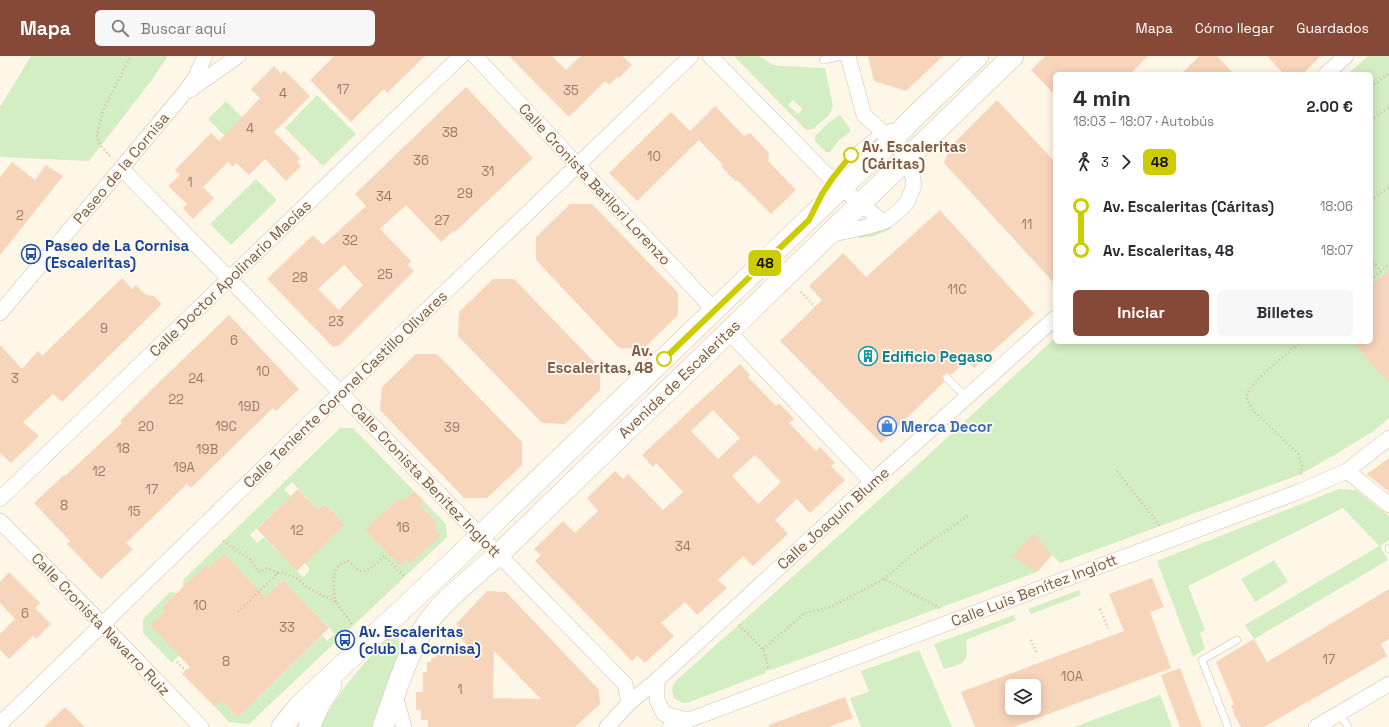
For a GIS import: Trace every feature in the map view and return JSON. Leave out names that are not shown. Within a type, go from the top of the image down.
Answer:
[{"type":"street","name":"Paseo de la Cornisa","points":[[0,313],[185,92],[195,78],[205,56]]},
{"type":"street","points":[[185,92],[238,56]]},
{"type":"street","name":"Calle Doctor Apolinario Macías","points":[[0,499],[461,56]]},
{"type":"street","name":"Calle Cronista Batllori Lorenzo","points":[[475,56],[714,311]]},
{"type":"street","name":"Calle Teniente Coronel Castillo Olivares","points":[[0,724],[691,56]]},
{"type":"street","points":[[710,56],[836,183],[883,222]]},
{"type":"street","points":[[829,235],[883,222],[902,208],[908,201],[912,191],[914,177],[912,167],[908,159],[888,133],[864,115],[848,56]]},
{"type":"street","name":"Avenida de Escaleritas","points":[[282,727],[300,706],[345,665],[809,220],[836,183],[888,133],[911,120],[978,56]]},
{"type":"street","name":"Avenida de Escaleritas","points":[[383,727],[415,644],[435,614],[468,581],[498,555],[1013,56]]},
{"type":"street","points":[[1328,72],[1346,56]]},
{"type":"street","name":"Calle Cronista Benítez Inglott","points":[[121,168],[625,684],[629,703]]},
{"type":"street","name":"Calle Joaquín Blume","points":[[657,680],[872,482],[1053,320]]},
{"type":"street","points":[[728,331],[872,482]]},
{"type":"street","name":"Calle Luis Benítez Inglott","points":[[670,727],[1298,492],[1347,471],[1389,438]]},
{"type":"street","points":[[1347,471],[1389,505]]},
{"type":"street","name":"Calle Cronista Navarro Ruiz","points":[[0,521],[201,727]]},
{"type":"street","name":"Avenida de Escaleritas","points":[[309,727],[320,703],[345,665]]},
{"type":"street","points":[[607,727],[629,703],[657,680]]},
{"type":"street","points":[[657,680],[657,700],[664,714],[688,720]]},
{"type":"street","points":[[1316,727],[1389,684]]},
{"type":"street","points":[[395,695],[404,727]]},
{"type":"lane","points":[[823,60],[843,56]]},
{"type":"lane","points":[[947,378],[966,397]]},
{"type":"lane","points":[[1228,727],[1202,660],[1237,640]]},
{"type":"lane","points":[[1340,713],[1348,727]]},
{"type":"path","points":[[121,168],[100,145],[97,134],[103,110],[131,56]]},
{"type":"path","points":[[1373,85],[1389,73]]},
{"type":"path","points":[[1373,119],[1389,107]]},
{"type":"path","points":[[1373,199],[1389,187]]},
{"type":"path","points":[[1373,261],[1381,272]]},
{"type":"path","points":[[1373,278],[1389,264]]},
{"type":"path","points":[[801,292],[815,307]]},
{"type":"path","points":[[1298,492],[1302,466],[1298,454],[1252,408],[1247,400],[1247,393],[1255,382],[1299,344]]},
{"type":"path","points":[[1118,471],[1160,526]]},
{"type":"path","points":[[763,649],[805,613],[831,607],[884,579],[918,550],[968,515]]},
{"type":"path","points":[[224,540],[250,559],[257,570],[261,572],[267,568],[278,573],[283,572],[297,579],[308,588],[336,602]]},
{"type":"path","points":[[353,626],[336,602],[333,577],[340,565],[348,561],[358,571],[363,571],[375,564],[384,556],[405,577]]},
{"type":"path","points":[[236,614],[278,573]]},
{"type":"path","points":[[884,579],[940,608]]},
{"type":"path","points":[[1100,610],[1108,628]]},
{"type":"path","points":[[738,624],[763,649],[769,670]]},
{"type":"path","points":[[1031,640],[1037,654]]},
{"type":"path","points":[[177,662],[186,671]]},
{"type":"green space","points":[[31,56],[168,56],[151,81],[89,161],[0,157],[0,107]]},
{"type":"green space","points":[[734,56],[759,56],[773,65],[825,68],[833,106],[829,115],[813,129],[806,130]],"holes":[[[793,100],[803,109],[798,114],[788,105]]]},
{"type":"green space","points":[[1368,56],[1389,56],[1389,418],[1374,431],[1301,474],[1060,563],[1052,555],[1037,572],[765,671],[766,673],[687,703],[682,703],[674,698],[672,689],[678,679],[899,482],[1053,340],[1053,344],[1373,344],[1373,72],[1350,72]]},
{"type":"green space","points":[[317,95],[356,134],[323,166],[285,128]]},
{"type":"green space","points":[[226,101],[242,117],[229,131],[239,141],[235,146],[208,119]]},
{"type":"green space","points":[[840,115],[850,129],[850,132],[839,140],[830,152],[826,152],[815,141],[815,136],[828,123]]},
{"type":"green space","points":[[256,179],[277,200],[231,245],[210,224]]},
{"type":"green space","points":[[890,225],[891,229],[874,236],[859,238],[858,234]]},
{"type":"green space","points":[[340,428],[353,428],[414,491],[403,501],[399,498],[370,526],[400,566],[406,560],[410,564],[440,535],[434,528],[438,525],[420,505],[424,501],[446,524],[447,537],[249,724],[229,722],[215,707],[222,701],[238,717],[322,635],[327,641],[335,634],[283,580],[275,587],[280,593],[253,618],[238,597],[253,584],[224,554],[209,568],[206,565],[191,579],[186,590],[183,585],[184,579]],"holes":[[[292,482],[318,510],[325,504],[345,525],[305,563],[310,570],[303,577],[264,537],[257,543],[250,535],[291,496],[284,490]]]},
{"type":"green space","points":[[1339,489],[1356,490],[1389,516],[1389,540],[1380,546],[1388,560],[1254,639],[1245,625],[1379,546],[1343,508],[1188,586],[1205,630],[1200,633],[1205,649],[1193,657],[1157,561]]},
{"type":"green space","points":[[1274,560],[1288,582],[1255,602],[1241,579]]},
{"type":"green space","points":[[1079,590],[1081,595],[1031,614],[1028,609]]},
{"type":"green space","points":[[170,592],[177,593],[161,607],[165,611],[150,625],[179,655],[172,663],[143,633],[143,619]]},
{"type":"green space","points":[[1014,615],[1016,620],[966,640],[967,654],[964,661],[944,669],[934,644]]},
{"type":"green space","points":[[390,637],[397,638],[402,645],[372,727],[321,727],[334,703],[350,681],[385,640]]},
{"type":"green space","points":[[919,650],[952,727],[861,727],[850,698],[869,692],[861,671]]},
{"type":"green space","points":[[1160,695],[1172,727],[1074,727]]},
{"type":"building","points":[[334,56],[425,56],[387,93],[384,89],[351,122],[310,80]]},
{"type":"building","points":[[509,56],[552,56],[566,70],[581,56],[622,56],[632,65],[619,78],[618,76],[609,85],[605,81],[569,117]]},
{"type":"building","points":[[868,56],[943,56],[906,91],[874,81]]},
{"type":"building","points":[[1045,56],[1148,56],[1132,72],[1053,72],[1053,93],[1031,70]]},
{"type":"building","points":[[1199,56],[1217,56],[1232,72],[1183,72]]},
{"type":"building","points":[[1267,56],[1321,56],[1305,72],[1282,72]]},
{"type":"building","points":[[274,66],[281,74],[284,70],[310,96],[274,132],[300,158],[297,162],[301,166],[286,181],[265,159],[249,175],[236,163],[233,167],[228,162],[203,187],[214,198],[193,219],[183,208],[187,204],[168,186],[180,175],[175,170],[211,133],[219,141],[242,117],[260,98],[251,89]]},
{"type":"building","points":[[466,87],[533,158],[455,232],[454,230],[441,242],[406,205],[380,229],[411,261],[408,265],[414,271],[340,345],[333,347],[267,279],[313,235],[323,245],[366,206],[355,194]],"holes":[[[344,265],[363,285],[339,310],[318,289]]]},
{"type":"building","points":[[997,100],[1053,160],[1053,282],[944,163],[950,147]]},
{"type":"building","points":[[715,106],[744,136],[750,133],[769,153],[768,161],[796,190],[771,214],[737,180],[735,181],[721,166],[723,165],[690,131]]},
{"type":"building","points":[[671,112],[699,140],[637,201],[609,173]]},
{"type":"building","points":[[12,162],[35,180],[46,165],[63,176],[0,255],[0,177]]},
{"type":"building","points":[[570,204],[592,204],[678,293],[678,315],[643,349],[619,348],[536,260],[536,237]]},
{"type":"building","points":[[940,210],[1034,314],[974,368],[967,361],[951,375],[948,373],[944,374],[942,377],[944,382],[881,443],[780,341],[822,300],[809,286],[843,253],[866,277]]},
{"type":"building","points":[[1389,270],[1389,383],[1354,344],[1373,344],[1373,284]]},
{"type":"building","points":[[122,278],[132,289],[136,285],[146,295],[154,296],[162,304],[62,402],[53,394],[23,422],[39,436],[11,463],[0,453],[0,345],[22,369],[38,351],[42,356]]},
{"type":"building","points":[[493,279],[514,279],[600,368],[600,390],[565,424],[542,423],[458,336],[459,312]]},
{"type":"building","points":[[229,315],[299,389],[276,411],[273,408],[191,488],[187,484],[126,543],[133,549],[101,579],[67,544],[70,541],[34,503],[122,423],[120,421]]},
{"type":"building","points":[[416,354],[437,354],[522,442],[522,465],[487,498],[464,498],[380,410],[382,387]]},
{"type":"building","points":[[740,364],[750,375],[748,377],[776,406],[779,403],[794,419],[789,423],[816,451],[820,447],[835,463],[831,466],[845,480],[810,513],[797,499],[775,520],[788,534],[753,566],[743,556],[718,580],[727,588],[697,615],[685,602],[661,623],[674,636],[645,663],[637,656],[632,661],[535,561],[541,555],[534,549],[563,521],[575,533],[598,511],[587,498],[615,471],[623,479],[628,474],[663,510],[683,492],[656,463],[653,467],[642,455]],"holes":[[[713,410],[740,438],[718,459],[691,431]],[[755,455],[781,482],[758,504],[732,476]]]},
{"type":"building","points":[[1389,458],[1389,492],[1367,474]]},
{"type":"building","points":[[298,489],[318,510],[325,504],[345,525],[297,571],[257,529]]},
{"type":"building","points":[[414,491],[424,501],[420,505],[438,525],[434,528],[441,535],[410,564],[406,560],[400,566],[365,530],[399,498],[403,501]]},
{"type":"building","points":[[1034,534],[1052,555],[1037,572],[1013,557],[1020,547]]},
{"type":"building","points":[[224,553],[265,597],[283,580],[329,628],[238,717],[222,701],[215,707],[182,674],[190,667],[150,625],[165,611],[161,608],[206,565],[209,568]]},
{"type":"building","points":[[9,572],[40,603],[35,608],[51,624],[36,639],[33,636],[9,659],[0,650],[0,634],[15,619],[0,603],[0,582]]},
{"type":"building","points":[[1152,578],[1164,607],[1150,612],[1171,668],[1014,727],[975,727],[961,692],[1124,631],[1109,594]]},
{"type":"building","points":[[1389,589],[1389,639],[1381,644],[1387,656],[1264,727],[1241,727],[1233,713],[1234,712],[1231,706],[1234,704],[1216,662],[1254,639],[1267,662]]},
{"type":"building","points":[[487,591],[506,592],[599,690],[600,704],[575,727],[428,727],[428,720],[421,720],[421,710],[416,710],[416,692],[423,692],[423,672],[427,672],[427,662],[431,662],[431,658],[436,658],[436,650],[473,651],[454,631],[458,627],[456,624]],"holes":[[[494,651],[541,699],[493,698]]]},
{"type":"building","points":[[1180,668],[1202,727],[1180,727],[1161,675]]},
{"type":"building","points":[[845,697],[853,718],[829,727],[769,727],[769,725]]},
{"type":"building","points":[[65,707],[85,727],[44,727]]},
{"type":"bus line","name":"48","points":[[664,359],[809,220],[822,194],[851,155]]},
{"type":"place","name":"Av. Escaleritas (Cáritas)","points":[[851,155]]},
{"type":"place","name":"Paseo de La Cornisa (Escaleritas)","points":[[31,254]]},
{"type":"place","name":"Edificio Pegaso","points":[[868,356]]},
{"type":"place","name":"Av. Escaleritas, 48","points":[[664,359]]},
{"type":"place","name":"Merca Decor","points":[[887,426]]},
{"type":"place","name":"Av. Escaleritas (club La Cornisa)","points":[[345,640]]}]
